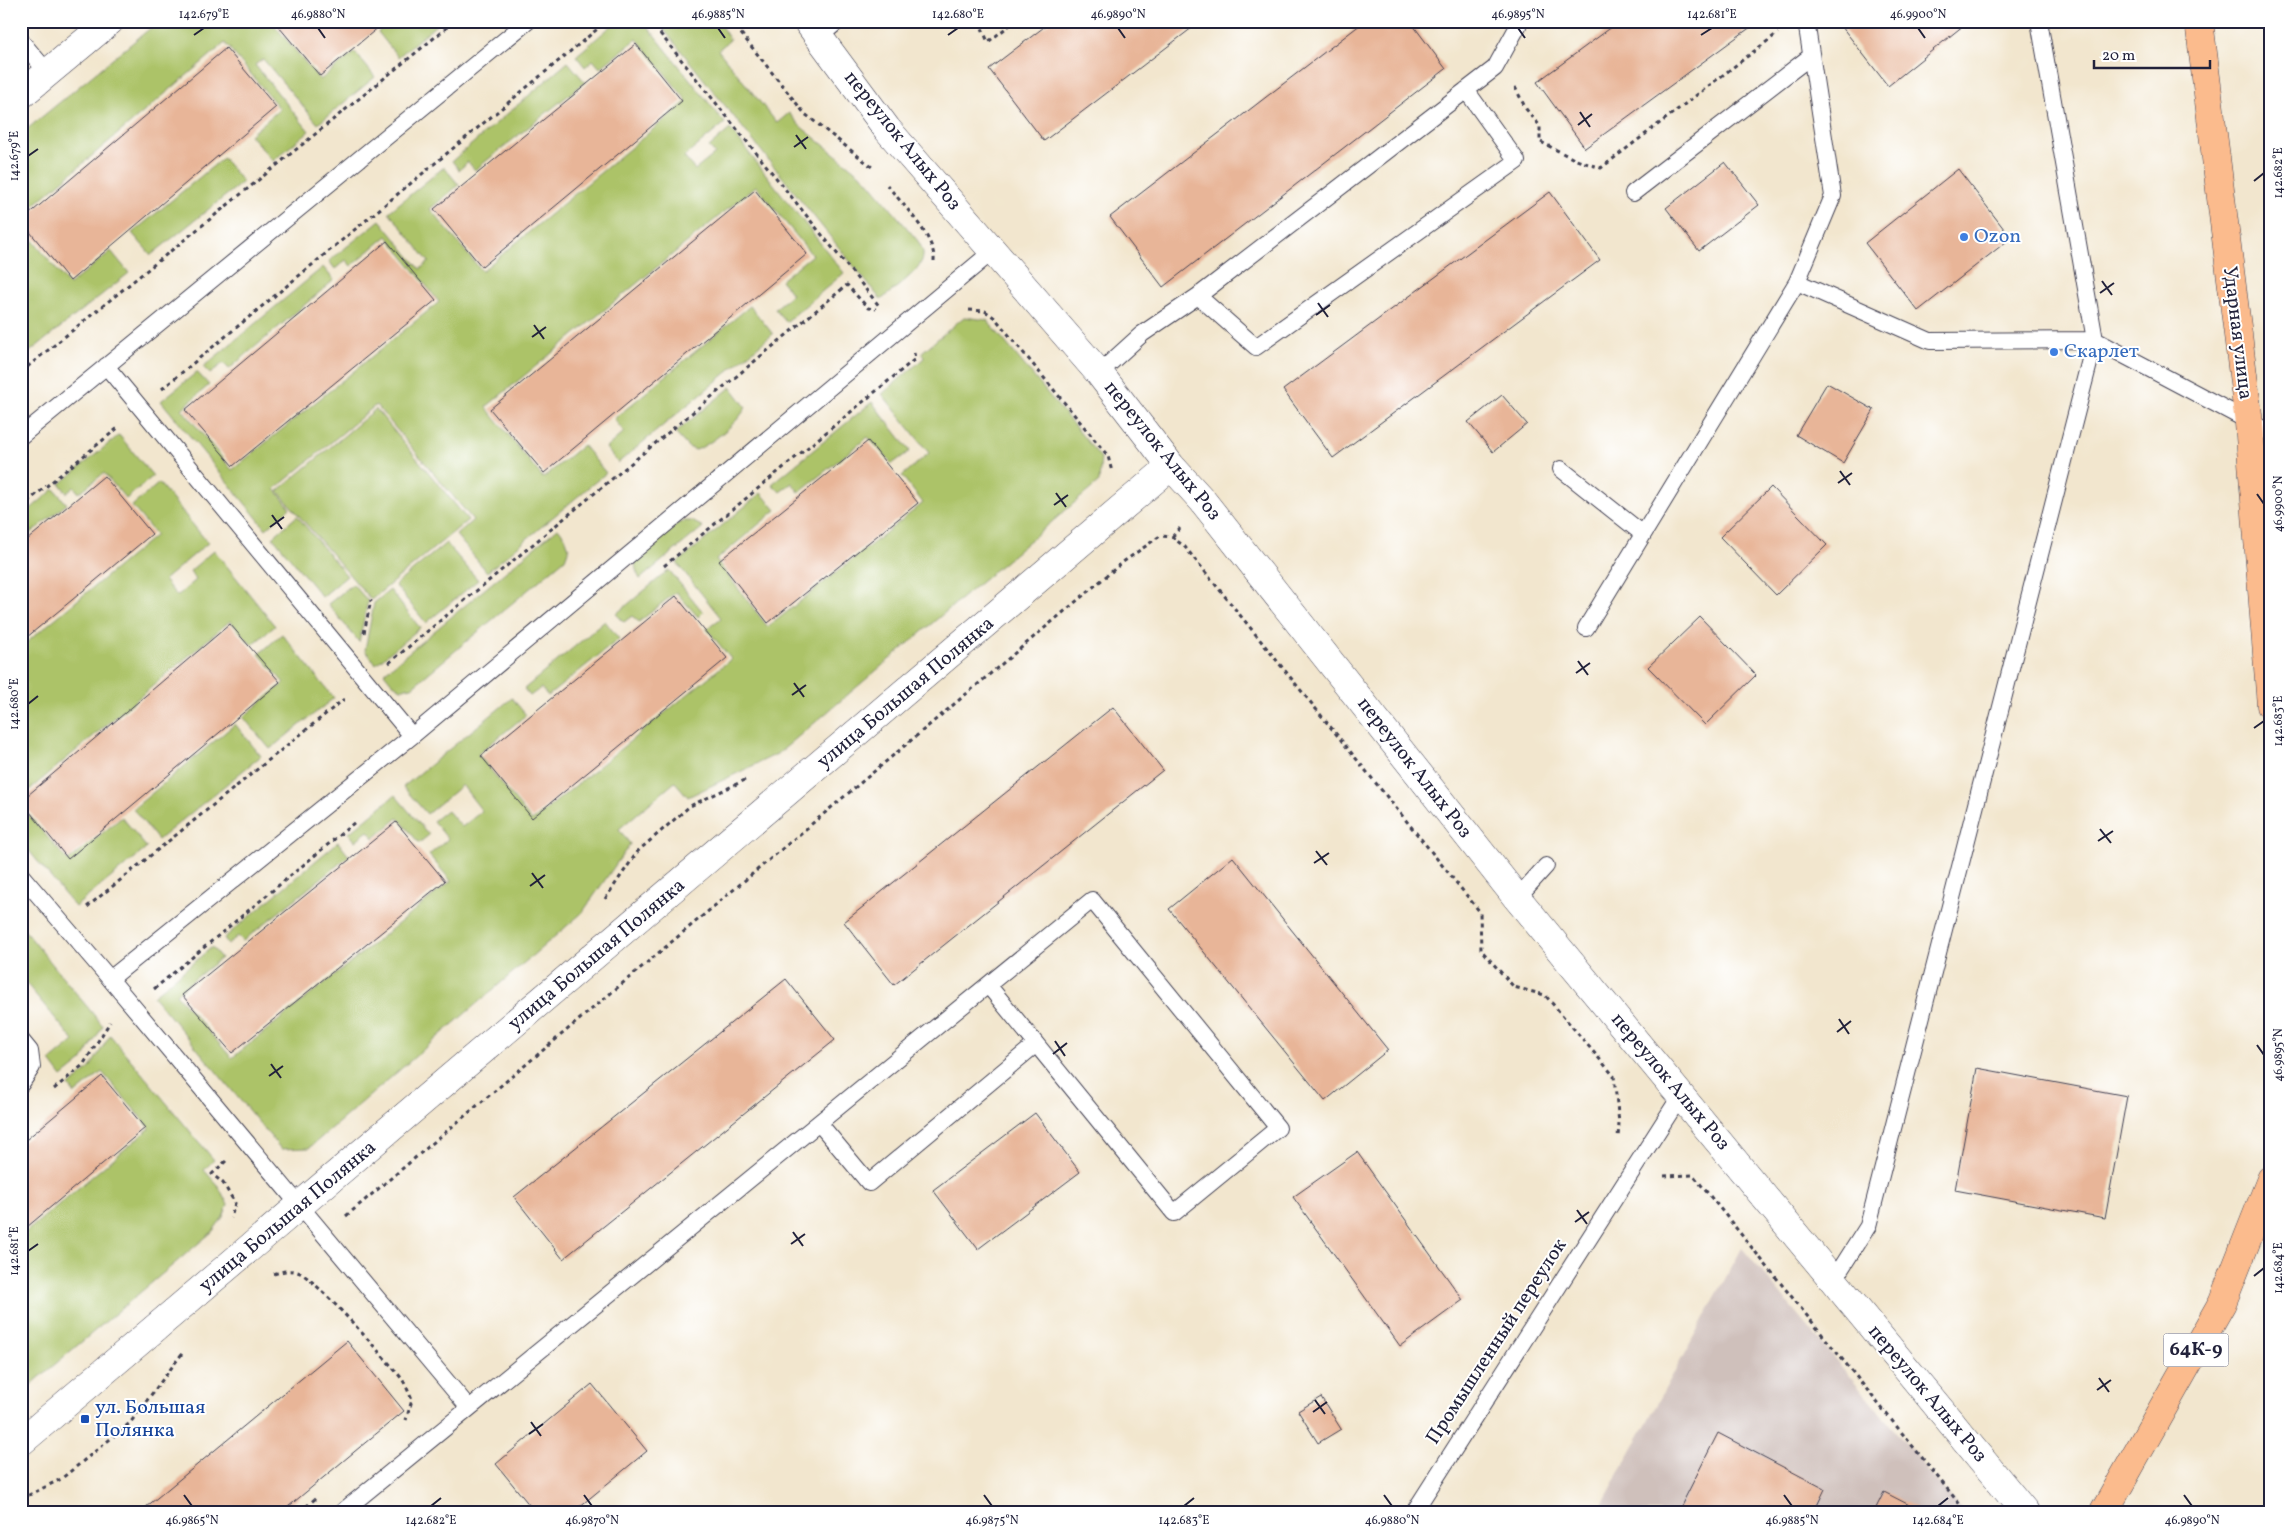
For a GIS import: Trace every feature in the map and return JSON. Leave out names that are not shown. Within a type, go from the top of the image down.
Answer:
[{"type":"main road","name":"Ударная улица","points":[[2199,21],[2260,428],[2271,706]]},
{"type":"main road","name":"64К-9","points":[[2104,1512],[2222,1303],[2271,1179]]},
{"type":"street","points":[[21,95],[110,21]]},
{"type":"street","name":"переулок Алых Роз","points":[[821,27],[887,129],[1099,373],[1171,466],[1202,500],[1517,898],[2025,1512]]},
{"type":"street","name":"улица Большая Полянка","points":[[21,1442],[300,1208],[1171,466]]},
{"type":"lane","points":[[21,436],[528,21]]},
{"type":"lane","points":[[1099,373],[1142,334],[1198,296],[1495,68],[1518,26],[1515,21]]},
{"type":"lane","points":[[1586,628],[1797,282],[1833,196],[1806,21]]},
{"type":"lane","points":[[1833,1280],[1868,1226],[2095,340],[2039,21]]},
{"type":"lane","points":[[21,41],[48,73]]},
{"type":"lane","points":[[1633,193],[1811,56]]},
{"type":"lane","points":[[1198,296],[1256,347],[1517,161],[1466,90]]},
{"type":"lane","points":[[110,979],[412,736],[994,250]]},
{"type":"lane","points":[[1797,282],[1930,341],[2095,340],[2260,428]]},
{"type":"lane","points":[[106,366],[412,736]]},
{"type":"lane","points":[[1561,469],[1643,534]]},
{"type":"lane","points":[[1517,898],[1546,866]]},
{"type":"lane","points":[[21,876],[110,979],[469,1408]]},
{"type":"lane","points":[[342,1512],[1092,900],[1278,1128],[1174,1213],[988,985]]},
{"type":"lane","points":[[21,1040],[30,1051],[32,1067],[21,1084]]},
{"type":"lane","points":[[819,1123],[869,1183],[1036,1044]]},
{"type":"lane","name":"Промышленный переулок","points":[[1414,1512],[1681,1095]]},
{"type":"path","points":[[21,372],[455,21]]},
{"type":"path","points":[[157,394],[607,21]]},
{"type":"path","points":[[381,668],[847,285],[868,308],[884,310],[650,21]]},
{"type":"path","points":[[731,21],[805,114],[875,170]]},
{"type":"path","points":[[979,21],[988,42],[1014,21]]},
{"type":"path","points":[[1515,85],[1526,109],[1540,126],[1541,142],[1576,160],[1601,168],[1785,28]]},
{"type":"path","points":[[881,177],[927,236],[934,250],[934,260],[928,271],[961,309],[985,310],[995,318],[1108,456],[1112,473]]},
{"type":"path","points":[[664,567],[915,359],[912,349]]},
{"type":"path","points":[[21,508],[119,426],[125,434]]},
{"type":"path","points":[[344,1219],[1108,575],[1140,549],[1160,536],[1172,538],[1185,547],[1480,912],[1481,950],[1514,988],[1545,995],[1614,1076],[1620,1123],[1618,1141],[1653,1176],[1692,1175],[1966,1512]]},
{"type":"path","points":[[363,637],[371,600]]},
{"type":"path","points":[[82,912],[343,700],[337,692]]},
{"type":"path","points":[[152,990],[358,819]]},
{"type":"path","points":[[83,1065],[125,997]]},
{"type":"path","points":[[231,1220],[235,1204],[223,1183],[212,1174],[246,1143]]},
{"type":"path","points":[[272,1275],[285,1270],[301,1273],[318,1288],[403,1380],[412,1400],[408,1418]]},
{"type":"path","points":[[21,1499],[61,1479],[130,1423],[187,1348]]},
{"type":"shaded area","points":[[1742,1248],[1963,1512],[1598,1512]]},
{"type":"green space","points":[[159,21],[271,21],[320,80],[355,52],[375,77],[318,124],[263,59],[255,65],[309,131],[273,161],[250,135],[280,109],[225,43],[21,216],[21,134]]},
{"type":"green space","points":[[391,21],[441,21],[398,57],[378,32]]},
{"type":"green space","points":[[617,21],[643,21],[725,123],[684,157],[695,170],[715,154],[709,147],[730,129],[844,273],[786,322],[775,309],[792,294],[781,280],[812,255],[756,186],[486,407],[543,478],[583,445],[606,473],[487,572],[456,535],[473,520],[376,405],[275,489],[290,508],[266,529],[161,401],[197,372],[209,385],[182,409],[232,470],[439,302],[387,236],[351,266],[346,260],[335,269],[329,261],[380,220],[420,269],[429,262],[389,212],[444,167],[459,185],[430,209],[482,271],[687,101],[637,39],[600,68],[593,60],[585,67],[576,56]]},
{"type":"green space","points":[[657,21],[718,21],[730,40],[718,50],[777,123],[789,113],[800,126],[866,179],[918,241],[923,253],[923,259],[914,272],[881,300]]},
{"type":"green space","points":[[568,62],[585,82],[475,170],[468,162],[459,170],[452,161]]},
{"type":"green space","points":[[223,158],[243,182],[151,255],[132,233]]},
{"type":"green space","points":[[21,226],[69,285],[111,251],[129,273],[27,354],[21,347],[21,287],[26,282],[21,276]]},
{"type":"green space","points":[[323,267],[334,280],[229,369],[223,363],[210,374],[203,367]]},
{"type":"green space","points":[[750,306],[773,334],[618,463],[606,448],[624,432],[614,419]]},
{"type":"green space","points":[[964,317],[987,320],[1101,458],[1099,482],[779,753],[688,797],[675,782],[619,829],[630,844],[582,913],[309,1148],[281,1149],[153,996],[212,947],[221,958],[176,994],[232,1058],[451,881],[429,855],[448,839],[433,821],[447,810],[462,827],[482,811],[462,785],[427,814],[403,787],[512,698],[526,715],[478,754],[532,821],[731,659],[707,629],[721,618],[677,563],[761,493],[776,510],[716,560],[768,627],[923,503],[902,476],[929,453],[882,394],[924,358],[922,352]]},
{"type":"green space","points":[[731,387],[746,407],[742,413],[731,426],[709,443],[696,450],[688,447],[675,433]]},
{"type":"green space","points":[[872,402],[910,451],[892,464],[868,437],[799,492],[792,483],[780,492],[772,484]]},
{"type":"green space","points":[[376,409],[468,520],[371,600],[278,491]]},
{"type":"green space","points":[[119,435],[153,476],[126,499],[104,473],[79,493],[74,487],[67,493],[60,484]]},
{"type":"green space","points":[[159,483],[208,543],[164,580],[177,596],[196,580],[190,571],[214,550],[275,626],[252,645],[230,621],[21,797],[21,647],[156,535],[132,506]]},
{"type":"green space","points":[[54,489],[67,504],[21,541],[21,517]]},
{"type":"green space","points":[[297,516],[347,576],[322,597],[273,537]]},
{"type":"green space","points":[[692,521],[703,527],[640,579],[635,567],[639,555],[677,524]]},
{"type":"green space","points":[[558,528],[565,537],[569,548],[565,559],[412,687],[401,689],[392,683],[384,673]]},
{"type":"green space","points":[[446,543],[478,580],[426,623],[395,585]]},
{"type":"green space","points":[[669,570],[703,612],[698,617],[676,592],[639,622],[632,616],[624,622],[616,614]]},
{"type":"green space","points":[[353,584],[368,601],[359,642],[328,604]]},
{"type":"green space","points":[[390,590],[420,628],[376,664],[365,650],[374,603]]},
{"type":"green space","points":[[605,621],[619,639],[548,696],[541,688],[530,696],[524,689]]},
{"type":"green space","points":[[282,634],[334,698],[270,749],[243,717],[284,683],[259,654]]},
{"type":"green space","points":[[235,724],[261,756],[158,840],[133,809]]},
{"type":"green space","points":[[395,795],[429,835],[419,843],[398,818],[374,838],[368,831],[355,841],[349,833]]},
{"type":"green space","points":[[21,806],[68,861],[122,817],[147,848],[75,907],[21,841]]},
{"type":"green space","points":[[338,842],[349,856],[243,941],[238,936],[228,944],[224,938]]},
{"type":"green space","points":[[21,926],[103,1026],[82,1061],[62,1077],[50,1061],[74,1041],[21,977]]},
{"type":"green space","points":[[110,1035],[214,1160],[204,1170],[219,1187],[228,1205],[223,1217],[212,1232],[21,1393],[21,1236],[150,1128],[102,1072],[75,1094],[69,1086],[90,1068]]},
{"type":"building","points":[[274,21],[386,21],[320,76]]},
{"type":"building","points":[[1052,21],[1201,21],[1044,141],[989,69]]},
{"type":"building","points":[[1365,21],[1410,21],[1446,69],[1163,287],[1110,217]]},
{"type":"building","points":[[1620,21],[1759,21],[1585,148],[1537,82]]},
{"type":"building","points":[[1839,21],[1969,21],[1888,86]]},
{"type":"building","points":[[636,44],[682,101],[482,267],[434,209]]},
{"type":"building","points":[[226,48],[276,107],[70,281],[21,221]]},
{"type":"building","points":[[1725,162],[1759,205],[1699,251],[1666,208]]},
{"type":"building","points":[[1958,169],[2011,238],[1918,311],[1865,243]]},
{"type":"building","points":[[755,190],[807,254],[544,473],[490,409]]},
{"type":"building","points":[[1550,192],[1600,260],[1333,458],[1283,390]]},
{"type":"building","points":[[387,241],[436,300],[233,466],[185,410]]},
{"type":"building","points":[[1827,383],[1874,410],[1843,463],[1796,435]]},
{"type":"building","points":[[1502,395],[1527,424],[1493,452],[1468,422]]},
{"type":"building","points":[[868,441],[918,503],[768,623],[719,561]]},
{"type":"building","points":[[104,476],[152,534],[21,642],[21,545]]},
{"type":"building","points":[[1771,487],[1827,545],[1776,595],[1720,537]]},
{"type":"building","points":[[676,596],[727,658],[532,818],[481,756]]},
{"type":"building","points":[[1700,617],[1756,675],[1705,725],[1648,667]]},
{"type":"building","points":[[230,624],[280,682],[68,859],[21,801]]},
{"type":"building","points":[[1113,707],[1163,770],[894,985],[844,922]]},
{"type":"building","points":[[396,822],[445,881],[232,1053],[182,995]]},
{"type":"building","points":[[1233,857],[1388,1050],[1325,1101],[1169,909]]},
{"type":"building","points":[[786,979],[835,1040],[563,1259],[514,1197]]},
{"type":"building","points":[[1977,1068],[2127,1096],[2105,1218],[1955,1190]]},
{"type":"building","points":[[102,1076],[145,1128],[21,1232],[21,1144]]},
{"type":"building","points":[[1035,1113],[1080,1172],[978,1249],[933,1190]]},
{"type":"building","points":[[1357,1152],[1463,1300],[1400,1346],[1293,1197]]},
{"type":"building","points":[[347,1341],[404,1411],[282,1512],[140,1512]]},
{"type":"building","points":[[592,1384],[647,1451],[573,1512],[535,1512],[496,1464]]},
{"type":"building","points":[[1321,1397],[1341,1429],[1318,1443],[1298,1411]]},
{"type":"building","points":[[1718,1433],[1825,1489],[1814,1512],[1678,1512]]},
{"type":"building","points":[[1884,1492],[1923,1512],[1874,1512]]},
{"type":"place","name":"Ozon","points":[[1964,237]]},
{"type":"place","name":"Скарлет","points":[[2054,352]]},
{"type":"place","name":"ул. Большая Полянка","points":[[85,1419]]}]
